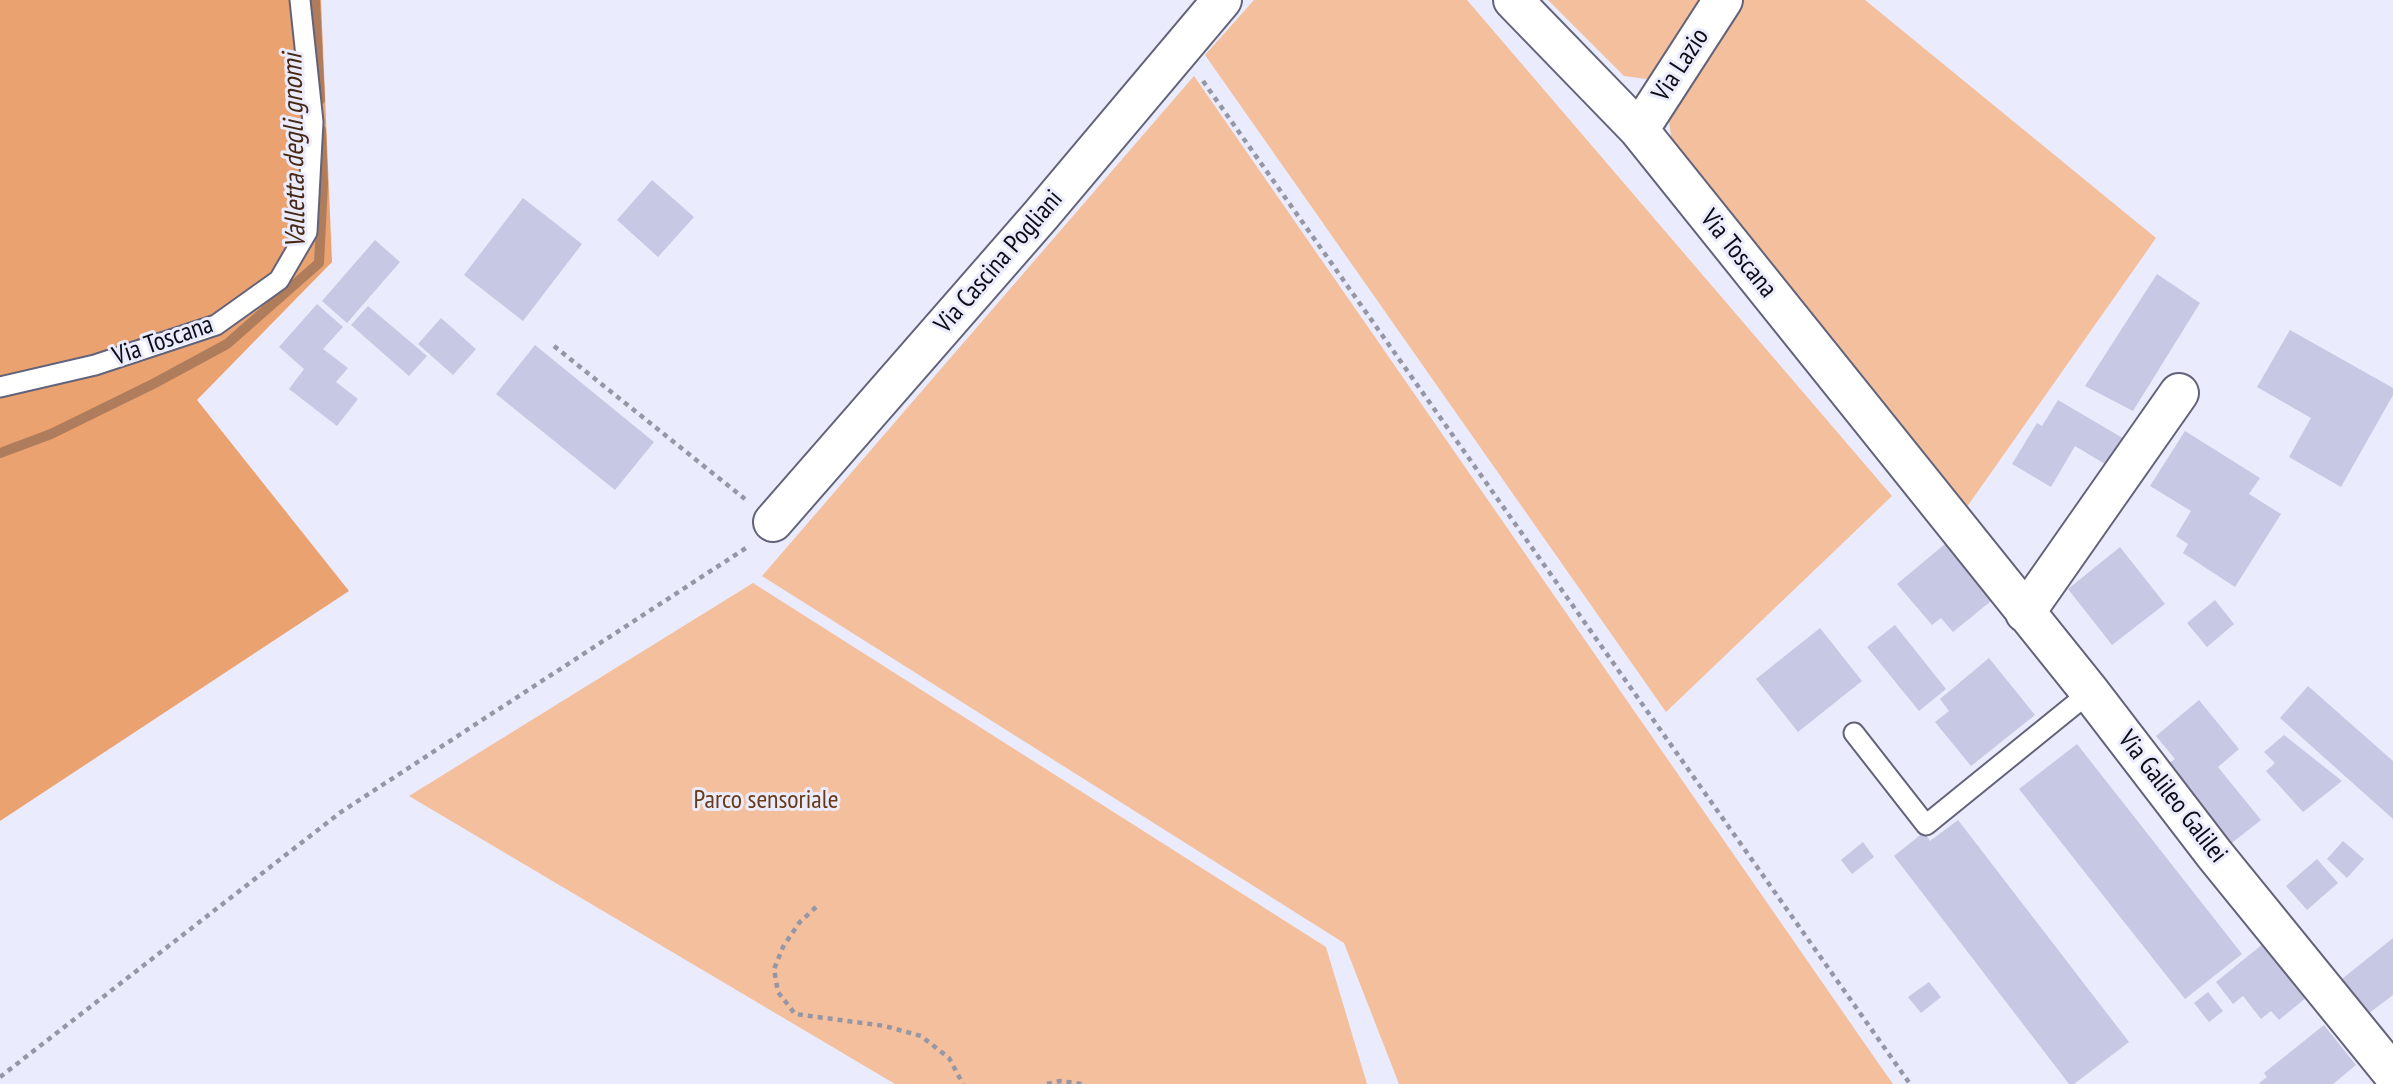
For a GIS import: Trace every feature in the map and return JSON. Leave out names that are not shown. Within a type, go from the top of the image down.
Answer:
[{"type":"street","name":"Via Cascina Pogliani","points":[[774,522],[1041,215],[1222,0]]},
{"type":"street","name":"Via Toscana","points":[[1513,0],[1639,130],[1951,520]]},
{"type":"street","name":"Via Lazio","points":[[1639,130],[1723,0]]},
{"type":"street","points":[[2025,614],[2179,393]]},
{"type":"street","name":"Via Galileo Galilei","points":[[1951,520],[2090,691],[2215,855],[2393,1074]]},
{"type":"lane","name":"Via Toscana","points":[[0,387],[95,365],[216,325],[279,280],[307,232],[313,122],[300,0]]},
{"type":"lane","points":[[1854,733],[1926,825],[2090,691]]},
{"type":"path","points":[[1181,49],[1910,1084]]},
{"type":"path","points":[[0,1077],[341,812],[743,552],[774,522],[554,346]]},
{"type":"path","points":[[816,907],[799,923],[783,947],[774,969],[778,992],[795,1014],[885,1026],[921,1036],[948,1058],[963,1084]]},
{"type":"path","points":[[1047,1084],[1060,1081],[1082,1084]]},
{"type":"green space","points":[[1254,0],[1467,0],[1892,496],[1666,712],[1205,55]]},
{"type":"green space","points":[[1548,0],[1712,0],[1671,66],[1646,79],[1624,76]]},
{"type":"green space","points":[[1739,0],[1865,0],[2156,238],[1962,514],[1675,163],[1669,122],[1706,46]]},
{"type":"green space","points":[[1194,76],[1893,1084],[1399,1084],[1344,943],[762,576]]},
{"type":"green space","name":"Parco sensoriale","points":[[753,583],[1326,947],[1367,1084],[895,1084],[409,796]]},
{"type":"shaded area","points":[[0,0],[321,0],[332,262],[197,400],[349,591],[0,821]]},
{"type":"building","points":[[652,180],[694,217],[658,257],[617,220]]},
{"type":"building","points":[[523,198],[582,244],[523,321],[464,275]]},
{"type":"building","points":[[375,240],[400,262],[347,323],[322,301]]},
{"type":"building","points":[[2157,274],[2200,303],[2133,411],[2085,386]]},
{"type":"building","points":[[317,304],[343,327],[323,349],[348,368],[336,382],[358,399],[337,426],[289,389],[304,369],[279,347]]},
{"type":"building","points":[[368,306],[427,356],[409,376],[351,325]]},
{"type":"building","points":[[441,318],[476,349],[453,375],[418,344]]},
{"type":"building","points":[[2290,330],[2393,388],[2393,395],[2341,487],[2289,457],[2311,418],[2257,387]]},
{"type":"building","points":[[535,345],[654,442],[615,490],[496,394]]},
{"type":"building","points":[[2058,400],[2126,440],[2110,467],[2075,446],[2051,487],[2012,464],[2037,423],[2042,426]]},
{"type":"building","points":[[2185,431],[2260,478],[2249,494],[2281,514],[2235,587],[2183,553],[2188,544],[2176,536],[2191,511],[2150,486]]},
{"type":"building","points":[[1945,544],[1991,601],[1953,632],[1941,618],[1932,625],[1897,584]]},
{"type":"building","points":[[2120,547],[2165,604],[2112,645],[2068,589]]},
{"type":"building","points":[[2215,600],[2234,624],[2207,647],[2187,623]]},
{"type":"building","points":[[1895,625],[1946,689],[1919,711],[1867,647]]},
{"type":"building","points":[[1820,628],[1862,681],[1798,732],[1756,679]]},
{"type":"building","points":[[1989,658],[2035,715],[1971,766],[1935,722],[1949,711],[1940,699]]},
{"type":"building","points":[[2308,686],[2393,761],[2393,819],[2280,718]]},
{"type":"building","points":[[2199,700],[2239,749],[2218,767],[2261,820],[2228,846],[2185,794],[2190,790],[2169,763],[2175,759],[2156,736]]},
{"type":"building","points":[[2284,735],[2342,781],[2303,812],[2266,771],[2275,763],[2264,752]]},
{"type":"building","points":[[2077,744],[2242,954],[2185,999],[2019,789]]},
{"type":"building","points":[[1958,820],[2129,1042],[2074,1084],[2069,1084],[1894,856],[1924,832],[1930,841]]},
{"type":"building","points":[[2343,841],[2364,859],[2347,878],[2327,859]]},
{"type":"building","points":[[1863,842],[1874,857],[1852,874],[1841,860]]},
{"type":"building","points":[[2317,859],[2338,883],[2307,910],[2286,886]]},
{"type":"building","points":[[2393,938],[2393,995],[2364,1017],[2337,983]]},
{"type":"building","points":[[2264,943],[2307,997],[2279,1020],[2271,1011],[2261,1019],[2243,996],[2233,1004],[2216,982]]},
{"type":"building","points":[[1929,982],[1941,997],[1921,1013],[1908,997]]},
{"type":"building","points":[[2208,992],[2223,1011],[2209,1022],[2194,1003]]},
{"type":"building","points":[[2324,1025],[2356,1065],[2333,1084],[2259,1083],[2267,1077],[2264,1073]]},
{"type":"waterway","name":"Valletta degli gnomi","points":[[315,0],[320,100]]},
{"type":"waterway","name":"Valletta degli gnomi","points":[[0,453],[51,434],[227,344],[319,263],[323,184],[321,130]]}]
